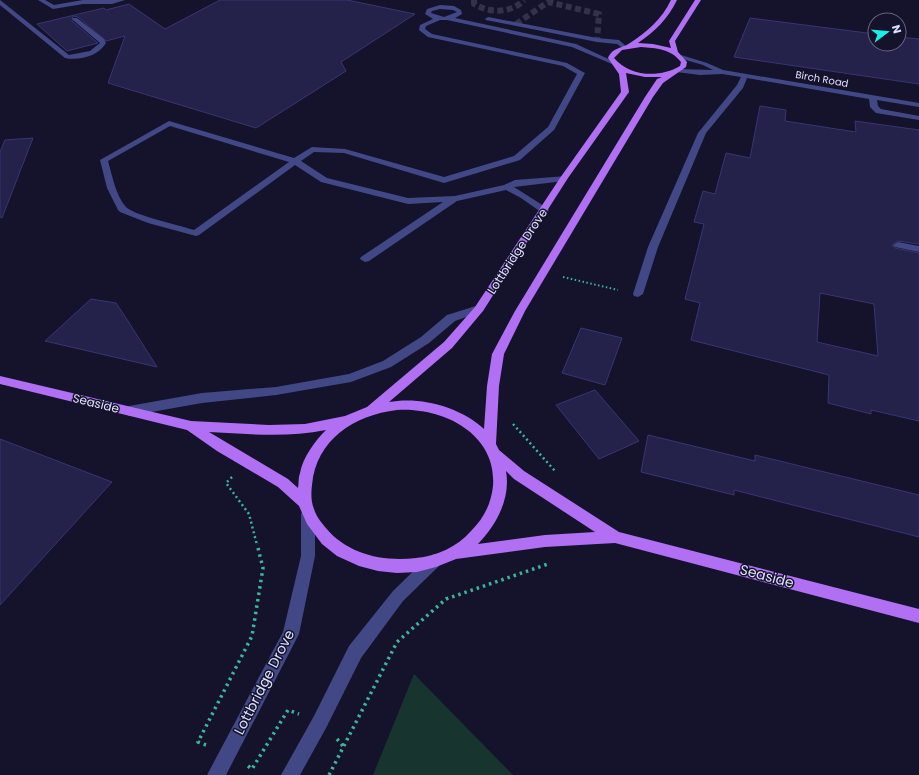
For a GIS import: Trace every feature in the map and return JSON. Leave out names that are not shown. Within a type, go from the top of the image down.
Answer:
[{"type":"main road","points":[[674,0],[667,14],[660,22],[627,46],[617,50],[612,54],[611,58],[615,65],[624,70],[643,75],[664,75],[675,72]]},
{"type":"main road","points":[[675,52],[672,41],[698,0]]},
{"type":"main road","points":[[453,554],[465,546],[486,525],[498,501],[501,477],[492,449],[493,386],[498,354],[520,311],[649,97],[660,81],[683,67],[684,62],[682,57],[675,52],[654,46],[627,46]]},
{"type":"main road","name":"Lottbridge Drove","points":[[369,411],[448,345],[479,310],[564,178],[625,92],[623,74],[615,65]]},
{"type":"main road","name":"Seaside","points":[[0,380],[191,426],[268,430],[305,429],[350,420]]},
{"type":"main road","points":[[306,508],[306,470],[319,446],[329,434],[350,420],[369,411],[392,406],[415,405],[438,408],[458,417],[477,429],[492,449]]},
{"type":"main road","name":"Seaside","points":[[191,426],[222,447],[283,484],[306,508],[320,534],[340,552],[366,563],[395,567],[434,562],[453,554],[545,541],[616,537],[919,616]]},
{"type":"main road","name":"Seaside","points":[[492,449],[519,475],[616,537]]},
{"type":"street","points":[[41,0],[53,7],[83,2],[122,0]]},
{"type":"street","points":[[444,6],[452,0]]},
{"type":"street","points":[[0,2],[68,57],[93,53],[101,47],[103,43],[102,40],[75,20]]},
{"type":"street","points":[[467,14],[460,13],[454,8],[444,6],[435,7],[428,12],[430,16],[574,46],[615,65]]},
{"type":"street","points":[[460,13],[423,26],[422,30],[430,36],[564,64],[581,73],[551,128],[517,158],[444,180],[345,150],[312,149],[295,161],[267,181],[196,233],[151,221],[123,210],[111,188],[104,160],[170,123],[295,161],[324,180],[408,201],[455,199],[507,187],[515,183],[564,178]]},
{"type":"street","points":[[481,17],[597,40],[618,42],[627,46]]},
{"type":"street","name":"Birch Road","points":[[682,57],[705,64],[722,72]]},
{"type":"street","name":"Birch Road","points":[[675,72],[722,72],[919,105]]},
{"type":"street","points":[[638,294],[653,247],[702,133],[740,86],[745,76]]},
{"type":"street","points":[[873,98],[874,107],[879,111],[919,118]]},
{"type":"street","points":[[507,187],[524,196],[544,210]]},
{"type":"street","points":[[365,259],[455,199]]},
{"type":"street","points":[[898,245],[919,249]]},
{"type":"street","points":[[130,411],[202,398],[276,391],[351,378],[387,364],[425,340],[451,318],[479,310]]},
{"type":"street","name":"Lottbridge Drove","points":[[216,775],[291,634],[308,556],[306,508]]},
{"type":"street","points":[[290,775],[320,722],[355,652],[398,596],[434,562]]},
{"type":"path","points":[[566,271],[562,277],[638,294]]},
{"type":"path","points":[[512,419],[513,425],[556,472]]},
{"type":"path","points":[[226,483],[249,514],[263,568],[252,636],[198,742],[228,752],[252,768],[288,710],[320,722],[343,746]]},
{"type":"path","points":[[329,775],[397,642],[446,599],[548,564]]},
{"type":"green space","points":[[414,674],[513,775],[373,775]]},
{"type":"building","points":[[220,0],[347,0],[415,14],[341,62],[346,71],[256,128],[108,83],[125,36],[106,41],[78,17],[73,16],[72,21],[98,43],[67,51],[37,24],[104,8],[106,10],[129,4],[165,29]]},
{"type":"building","points":[[750,18],[867,33],[867,52],[907,52],[907,38],[919,39],[919,84],[734,57]]},
{"type":"building","points":[[760,106],[786,110],[785,121],[856,132],[855,121],[919,130],[919,244],[898,241],[892,245],[895,248],[919,253],[919,421],[871,410],[871,414],[828,403],[829,375],[691,340],[700,303],[685,299],[704,224],[694,222],[703,191],[715,194],[726,153],[750,158]],"holes":[[[820,293],[874,304],[878,356],[817,342]]]},
{"type":"building","points":[[33,138],[2,218],[0,217],[0,152],[5,140]]},
{"type":"building","points":[[91,299],[116,303],[157,367],[45,341]]},
{"type":"building","points":[[581,328],[622,338],[605,385],[562,373]]},
{"type":"building","points":[[595,390],[639,441],[599,459],[556,405]]},
{"type":"building","points":[[648,435],[755,461],[755,455],[919,495],[919,537],[734,490],[734,495],[641,472]]},
{"type":"building","points":[[0,439],[112,482],[0,605]]},
{"type":"tunnel","points":[[474,0],[474,4],[480,7],[500,11],[513,8],[524,0]]},
{"type":"tunnel","points":[[516,24],[548,2],[599,14],[597,40]]}]
